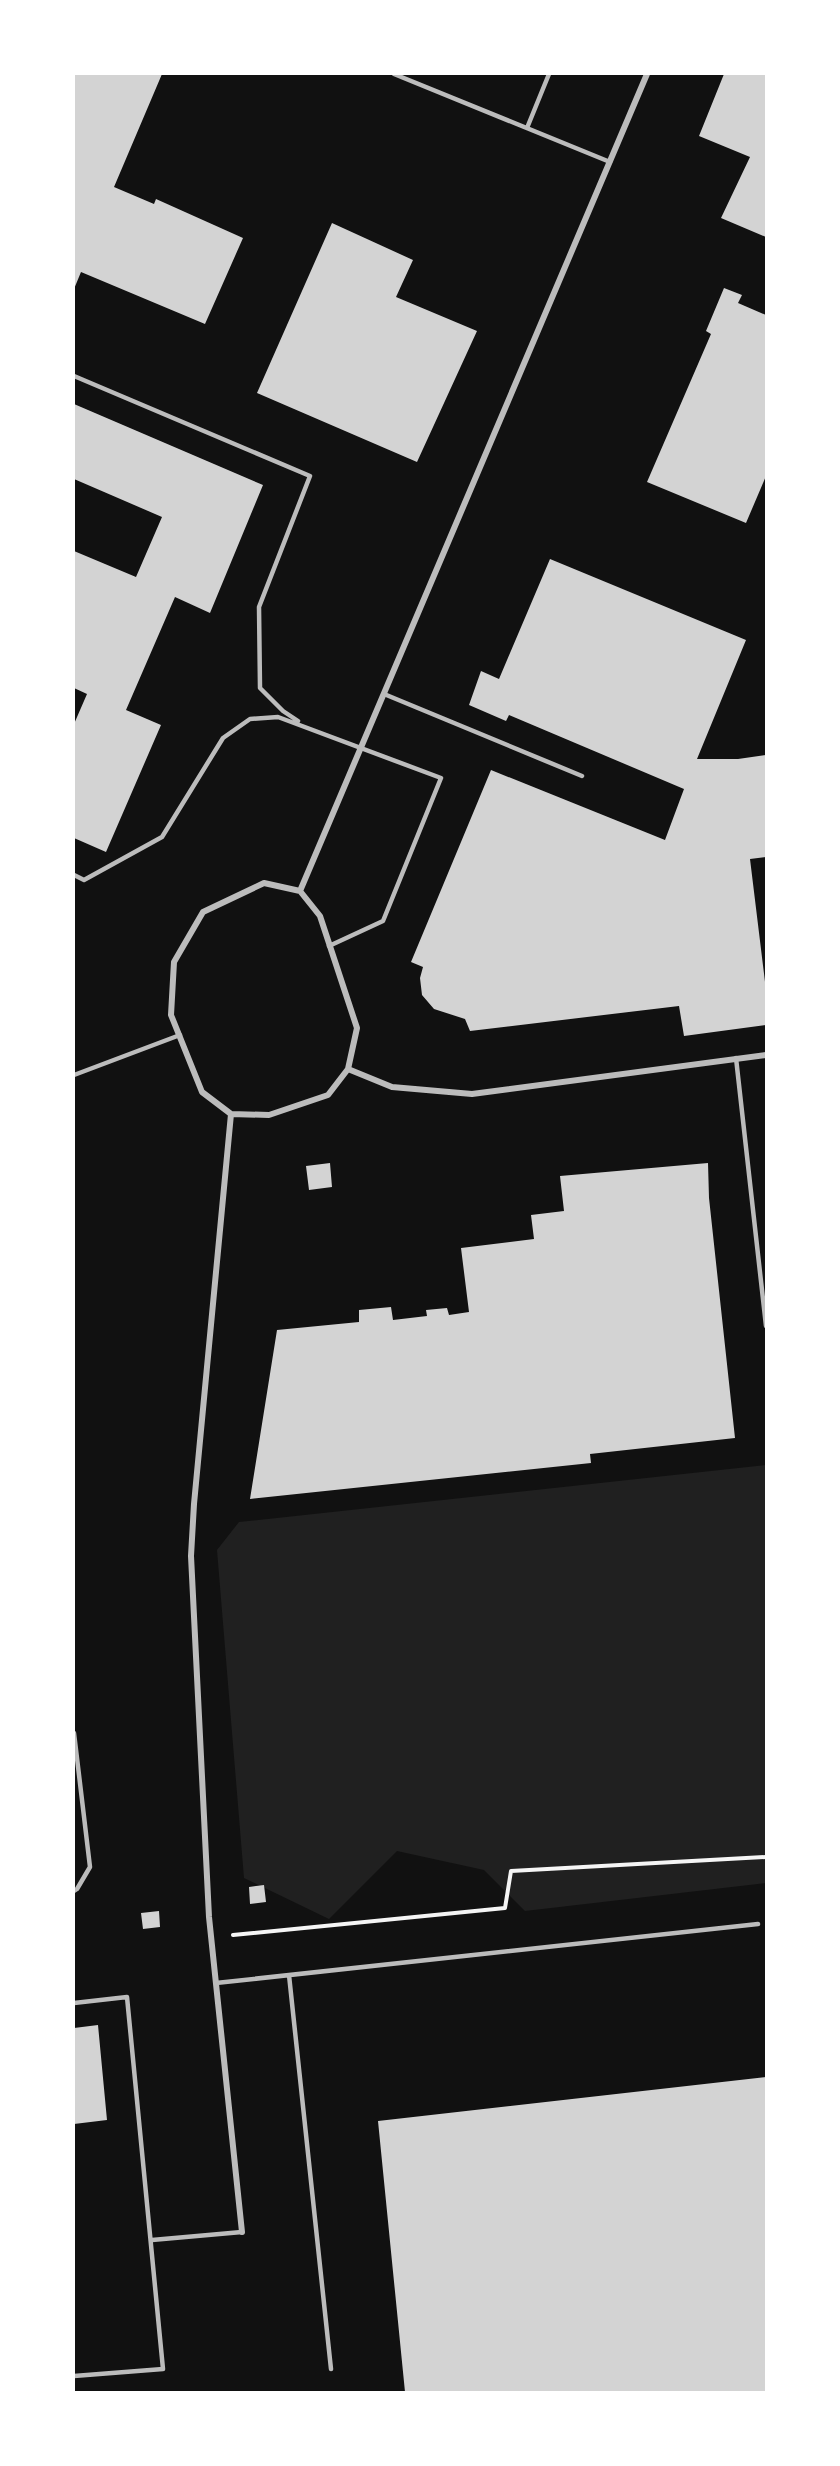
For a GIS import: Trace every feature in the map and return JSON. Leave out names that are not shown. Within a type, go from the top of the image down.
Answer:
[{"type":"street","points":[[300,891],[647,74]]},
{"type":"street","points":[[264,883],[300,891],[320,916],[329,945],[357,1028],[348,1069],[328,1095],[269,1115],[231,1114],[202,1092],[171,1015],[174,962],[203,912],[264,883]]},
{"type":"street","points":[[348,1069],[392,1087],[472,1094],[766,1055]]},
{"type":"street","points":[[231,1114],[191,1556],[211,1938],[242,2232]]},
{"type":"lane","points":[[394,74],[610,162]]},
{"type":"lane","points":[[527,128],[549,74]]},
{"type":"lane","points":[[74,376],[310,476],[259,607],[260,688],[283,711],[306,726]]},
{"type":"lane","points":[[384,694],[582,776]]},
{"type":"lane","points":[[74,875],[84,880],[162,837],[223,738],[250,719],[278,717],[362,746],[441,778],[383,921],[329,945]]},
{"type":"lane","points":[[74,1075],[180,1035]]},
{"type":"lane","points":[[736,1058],[766,1326]]},
{"type":"lane","points":[[74,1733],[90,1867],[74,1891]]},
{"type":"lane","points":[[216,1983],[759,1924]]},
{"type":"lane","points":[[290,1975],[332,2369]]},
{"type":"lane","points":[[74,2003],[127,1997],[163,2369],[74,2376]]},
{"type":"lane","points":[[152,2240],[242,2232]]},
{"type":"path","points":[[211,1938],[505,1908],[511,1871],[766,1857]]},
{"type":"shaded area","points":[[766,1465],[766,1883],[525,1911],[484,1870],[397,1851],[329,1919],[244,1878],[217,1550],[239,1522]]},
{"type":"building","points":[[74,74],[162,74],[114,187],[154,204],[156,199],[243,238],[205,324],[81,272],[74,289]]},
{"type":"building","points":[[724,74],[766,74],[766,237],[721,218],[750,157],[699,136]]},
{"type":"building","points":[[332,223],[413,260],[396,297],[477,331],[417,462],[257,393]]},
{"type":"building","points":[[724,288],[742,295],[738,303],[766,315],[766,476],[746,523],[647,482],[711,334],[706,331]]},
{"type":"building","points":[[74,404],[263,485],[210,613],[175,597],[126,710],[161,725],[106,852],[74,838],[74,724],[87,694],[74,688],[74,551],[136,577],[162,517],[74,479]]},
{"type":"building","points":[[550,559],[746,640],[697,759],[738,759],[766,755],[766,857],[750,859],[766,990],[766,1025],[684,1036],[679,1006],[470,1031],[465,1019],[434,1009],[422,995],[420,978],[423,967],[411,962],[491,770],[665,840],[684,789],[509,715],[506,721],[469,705],[481,671],[499,679]]},
{"type":"building","points":[[330,1163],[332,1187],[309,1190],[306,1166]]},
{"type":"building","points":[[708,1163],[709,1198],[735,1438],[590,1454],[591,1463],[250,1499],[277,1330],[359,1322],[359,1310],[391,1307],[393,1320],[427,1316],[426,1310],[447,1308],[449,1315],[469,1312],[461,1248],[534,1239],[531,1215],[564,1211],[560,1176]]},
{"type":"building","points":[[264,1885],[266,1902],[250,1904],[249,1887]]},
{"type":"building","points":[[159,1911],[160,1927],[143,1929],[141,1913]]},
{"type":"building","points":[[98,2025],[107,2120],[74,2124],[74,2028]]},
{"type":"building","points":[[766,2077],[766,2392],[405,2392],[378,2121]]}]
